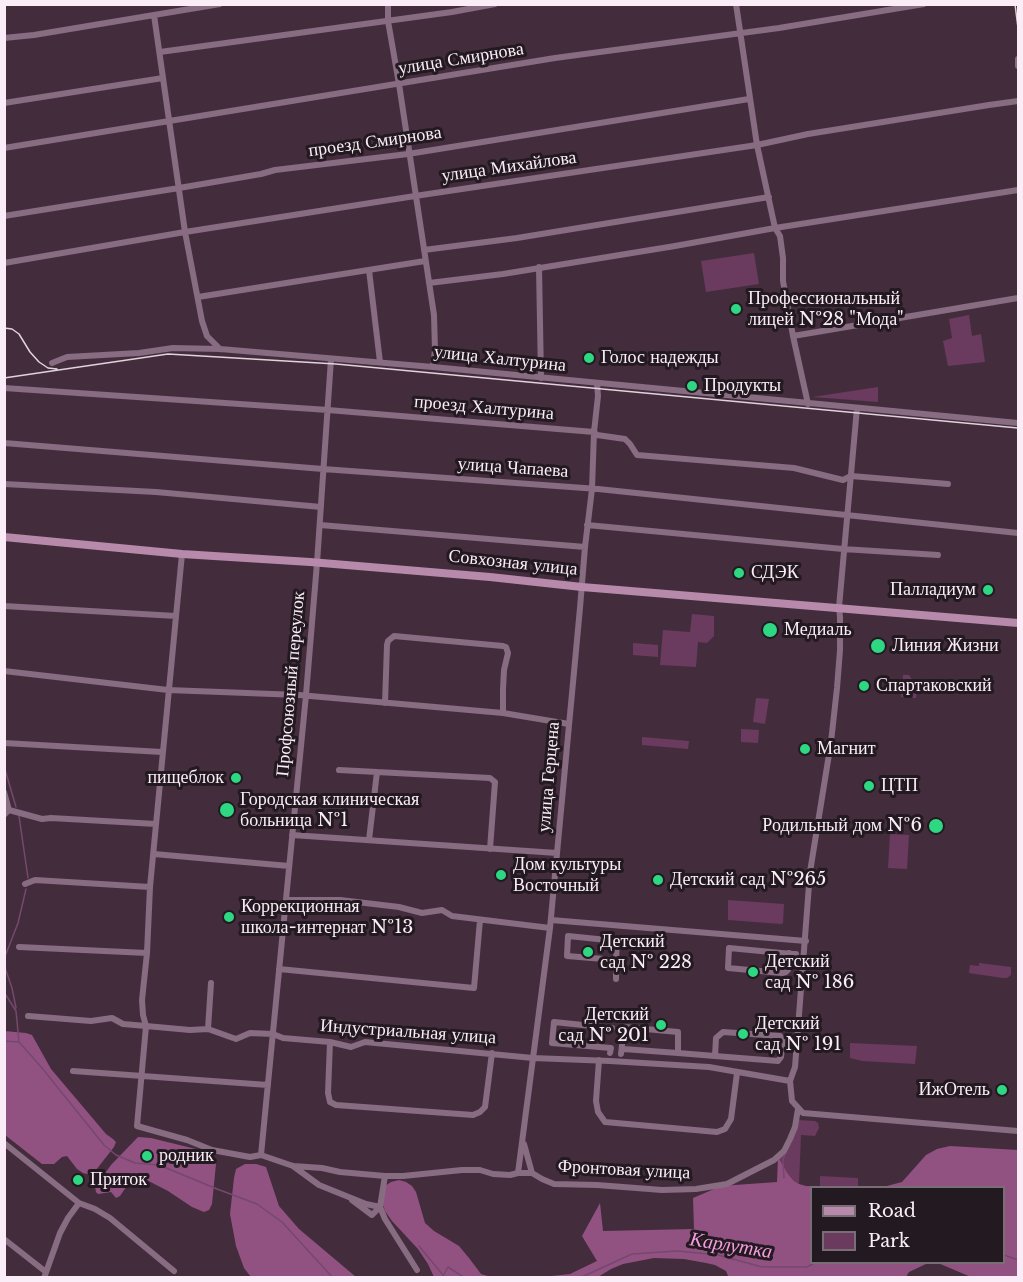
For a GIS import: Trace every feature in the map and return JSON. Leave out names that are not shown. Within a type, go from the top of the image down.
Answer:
[{"type":"street","points":[[4,38],[220,4]]},
{"type":"street","points":[[388,4],[388,21],[434,315],[433,367]]},
{"type":"street","points":[[160,52],[495,4]]},
{"type":"street","points":[[736,4],[757,145],[775,228],[780,236],[783,281],[808,404]]},
{"type":"street","name":"улица Смирнова","points":[[4,148],[555,58],[740,33],[924,4]]},
{"type":"street","points":[[154,15],[185,232],[202,321],[207,336],[220,349]]},
{"type":"street","points":[[4,104],[163,78]]},
{"type":"street","name":"проезд Смирнова","points":[[4,216],[275,170],[408,154],[749,99]]},
{"type":"street","name":"улица Михайлова","points":[[4,263],[185,232],[757,145],[808,134],[1018,102]]},
{"type":"street","points":[[429,283],[503,274],[1018,190]]},
{"type":"street","points":[[424,250],[517,238],[769,197]]},
{"type":"street","points":[[198,297],[425,261]]},
{"type":"street","points":[[539,267],[541,378]]},
{"type":"street","points":[[369,270],[380,362]]},
{"type":"street","points":[[793,336],[1018,298]]},
{"type":"street","name":"улица Халтурина","points":[[52,363],[67,357],[139,353],[173,348],[220,349],[380,362],[1018,423]]},
{"type":"street","name":"Профсоюзный переулок","points":[[261,1155],[306,695],[331,359]]},
{"type":"street","name":"улица Герцена","points":[[518,1173],[551,920],[592,489],[597,383]]},
{"type":"street","name":"проезд Халтурина","points":[[4,388],[328,410],[594,432],[597,435],[625,439],[637,455],[794,468],[843,480],[851,476],[948,484]]},
{"type":"street","points":[[857,408],[843,549],[837,688],[810,872],[795,1067],[790,1081],[792,1101],[802,1113],[809,1114],[1018,1131]]},
{"type":"street","name":"улица Чапаева","points":[[4,443],[592,489],[1018,532]]},
{"type":"street","points":[[4,484],[156,492],[321,507]]},
{"type":"street","points":[[320,525],[585,547]]},
{"type":"street","points":[[587,525],[843,549],[938,555]]},
{"type":"street","name":"Совхозная улица","points":[[4,537],[182,554],[317,562],[582,587],[1018,623]]},
{"type":"street","points":[[142,1077],[146,1026],[142,1000],[150,887],[182,554]]},
{"type":"street","points":[[4,606],[176,616]]},
{"type":"street","points":[[385,703],[388,641],[394,636],[503,646],[506,647],[508,653],[502,689],[503,714]]},
{"type":"street","points":[[4,671],[168,690],[306,695],[503,714],[569,724]]},
{"type":"street","points":[[4,743],[162,752]]},
{"type":"street","points":[[339,770],[490,778],[495,782],[490,849]]},
{"type":"street","points":[[369,840],[377,772]]},
{"type":"street","points":[[4,792],[7,812],[42,819],[156,824]]},
{"type":"street","points":[[292,835],[557,853]]},
{"type":"street","points":[[154,854],[289,866]]},
{"type":"street","points":[[25,884],[35,880],[150,887]]},
{"type":"street","points":[[286,900],[340,900],[399,907],[422,913],[442,910],[452,916],[550,928]]},
{"type":"street","points":[[279,969],[474,988],[480,920]]},
{"type":"street","points":[[551,920],[806,941]]},
{"type":"street","points":[[569,928],[567,956],[616,960]]},
{"type":"street","points":[[568,936],[617,941],[616,979]]},
{"type":"street","points":[[20,947],[147,953]]},
{"type":"street","points":[[729,948],[793,954],[788,970],[782,973],[728,968],[729,948]]},
{"type":"street","points":[[208,1029],[211,983]]},
{"type":"street","name":"Индустриальная улица","points":[[28,1016],[91,1021],[112,1018],[123,1024],[190,1030],[208,1029],[236,1039],[250,1033],[273,1034],[283,1038],[330,1042],[351,1047],[365,1042],[533,1058],[710,1067],[790,1081]]},
{"type":"street","points":[[610,1053],[611,1048],[552,1043],[551,1022],[612,1028]]},
{"type":"street","points":[[678,1053],[679,1035],[676,1031],[624,1027],[622,1051],[778,1060],[781,1057],[783,1040],[780,1036],[723,1032],[716,1038],[715,1056]]},
{"type":"street","points":[[330,1042],[328,1093],[330,1102],[336,1105],[473,1115],[486,1107],[492,1053]]},
{"type":"street","points":[[599,1060],[596,1101],[598,1112],[605,1122],[717,1132],[725,1129],[731,1119],[737,1072]]},
{"type":"street","points":[[73,1071],[268,1085]]},
{"type":"street","name":"Фронтовая улица","points":[[142,1077],[137,1126],[187,1140],[212,1150],[250,1157],[261,1155],[293,1166],[340,1172],[403,1176],[480,1170],[493,1174],[510,1175],[532,1173],[554,1184],[662,1190],[696,1189],[727,1184],[774,1160],[784,1151],[795,1126],[798,1108]]},
{"type":"street","points":[[523,1140],[532,1173]]},
{"type":"street","points":[[4,1143],[79,1203],[110,1218],[174,1271]]},
{"type":"street","points":[[293,1166],[319,1185],[366,1204],[380,1207]]},
{"type":"street","points":[[386,1176],[380,1207],[417,1270]]},
{"type":"street","points":[[4,1239],[45,1275],[60,1233],[79,1203]]},
{"type":"green space","points":[[754,253],[759,284],[706,292],[701,261]]},
{"type":"green space","points":[[969,315],[972,336],[981,334],[985,362],[948,366],[943,341],[952,338],[949,319]]},
{"type":"green space","points":[[878,387],[878,402],[812,397]]},
{"type":"green space","points":[[692,614],[714,616],[714,636],[707,643],[698,642],[696,667],[660,665],[663,630],[690,632]]},
{"type":"green space","points":[[633,643],[658,645],[658,657],[633,655]]},
{"type":"green space","points":[[903,675],[909,675],[917,687],[916,698],[901,697]]},
{"type":"green space","points":[[756,698],[769,699],[765,724],[753,722]]},
{"type":"green space","points":[[741,729],[759,730],[758,743],[741,742]]},
{"type":"green space","points":[[642,737],[689,741],[688,749],[642,745]]},
{"type":"green space","points":[[890,834],[909,835],[907,869],[888,868]]},
{"type":"green space","points":[[728,900],[784,904],[783,923],[728,920]]},
{"type":"green space","points":[[979,963],[1011,967],[1011,975],[1003,978],[969,973],[970,965],[979,966]]},
{"type":"green space","points":[[850,1043],[917,1046],[915,1064],[862,1061],[850,1058]]},
{"type":"green space","points":[[798,1120],[815,1121],[819,1128],[815,1136],[801,1135],[799,1184],[788,1174],[778,1157]]},
{"type":"green space","points":[[820,1176],[858,1178],[858,1186],[820,1186]]},
{"type":"shaded area","points":[[4,1031],[32,1035],[51,1069],[106,1134],[116,1142],[96,1170],[87,1174],[83,1173],[67,1156],[54,1164],[42,1164],[5,1135]]},
{"type":"shaded area","points":[[138,1137],[204,1151],[213,1156],[216,1164],[212,1204],[209,1210],[204,1212],[192,1207],[168,1191],[135,1174],[120,1196],[116,1198],[111,1192],[98,1194],[96,1192],[95,1187],[111,1165]]},
{"type":"shaded area","points":[[950,1146],[1018,1150],[1018,1277],[971,1277],[940,1264],[1005,1264],[1005,1186],[887,1186],[902,1182],[926,1155]]},
{"type":"shaded area","points":[[778,1157],[794,1181],[810,1186],[810,1264],[926,1264],[909,1272],[906,1277],[729,1278],[726,1271],[715,1265],[684,1259],[654,1258],[623,1264],[598,1277],[533,1278],[570,1274],[597,1261],[582,1236],[600,1203],[603,1231],[694,1229],[693,1198],[721,1186],[777,1182]]},
{"type":"shaded area","points":[[245,1164],[266,1167],[279,1206],[299,1229],[356,1277],[251,1277],[244,1268],[236,1246],[230,1214],[236,1169]]},
{"type":"shaded area","points":[[399,1180],[412,1186],[416,1192],[425,1223],[459,1246],[481,1274],[491,1277],[434,1277],[418,1249],[385,1211],[382,1202],[385,1186]]},
{"type":"waterway","points":[[4,766],[16,807]]},
{"type":"waterway","points":[[19,816],[28,878]]},
{"type":"waterway","points":[[4,959],[18,923],[26,889]]},
{"type":"waterway","points":[[4,965],[16,1008]]},
{"type":"waterway","points":[[4,992],[16,1011],[19,1042],[104,1145],[116,1155],[135,1163],[159,1165],[257,1204],[282,1222],[333,1278]]},
{"type":"waterway","points":[[4,1041],[18,1042]]},
{"type":"waterway","points":[[784,1178],[785,1154]]},
{"type":"waterway","points":[[419,1246],[443,1275]]},
{"type":"waterway","name":"Карлутка","points":[[574,1278],[584,1276],[632,1254],[678,1251],[718,1255],[762,1267],[807,1267],[812,1264]]},
{"type":"waterway","name":"Карлутка","points":[[1005,1255],[1018,1260]]},
{"type":"waterway","name":"Карлутка","points":[[442,1278],[448,1267],[465,1278]]},
{"type":"tram line","points":[[1015,4],[1018,28]]},
{"type":"tram line","points":[[4,328],[12,329],[19,334],[39,362],[48,368],[57,369]]},
{"type":"tram line","points":[[4,378],[168,354],[336,364],[1018,428]]},
{"type":"place","name":"Профессиональный лицей №28 \"Мода\"","points":[[736,309]]},
{"type":"place","name":"Голос надежды","points":[[589,358]]},
{"type":"place","name":"Продукты","points":[[692,386]]},
{"type":"place","name":"СДЭК","points":[[739,573]]},
{"type":"place","name":"Палладиум","points":[[988,590]]},
{"type":"place","name":"Медиаль","points":[[770,630]]},
{"type":"place","name":"Линия Жизни","points":[[878,646]]},
{"type":"place","name":"Спартаковский","points":[[864,686]]},
{"type":"place","name":"Магнит","points":[[805,749]]},
{"type":"place","name":"пищеблок","points":[[236,778]]},
{"type":"place","name":"ЦТП","points":[[869,786]]},
{"type":"place","name":"Городская клиническая больница №1","points":[[227,810]]},
{"type":"place","name":"Родильный дом №6","points":[[936,826]]},
{"type":"place","name":"Дом культуры Восточный","points":[[501,875]]},
{"type":"place","name":"Детский сад №265","points":[[658,880]]},
{"type":"place","name":"Коррекционная школа-интернат №13","points":[[229,917]]},
{"type":"place","name":"Детский сад № 228","points":[[588,952]]},
{"type":"place","name":"Детский сад № 186","points":[[753,972]]},
{"type":"place","name":"Детский сад № 201","points":[[661,1025]]},
{"type":"place","name":"Детский сад № 191","points":[[743,1034]]},
{"type":"place","name":"ИжОтель","points":[[1002,1090]]},
{"type":"place","name":"родник","points":[[147,1156]]},
{"type":"place","name":"Приток","points":[[78,1180]]}]
